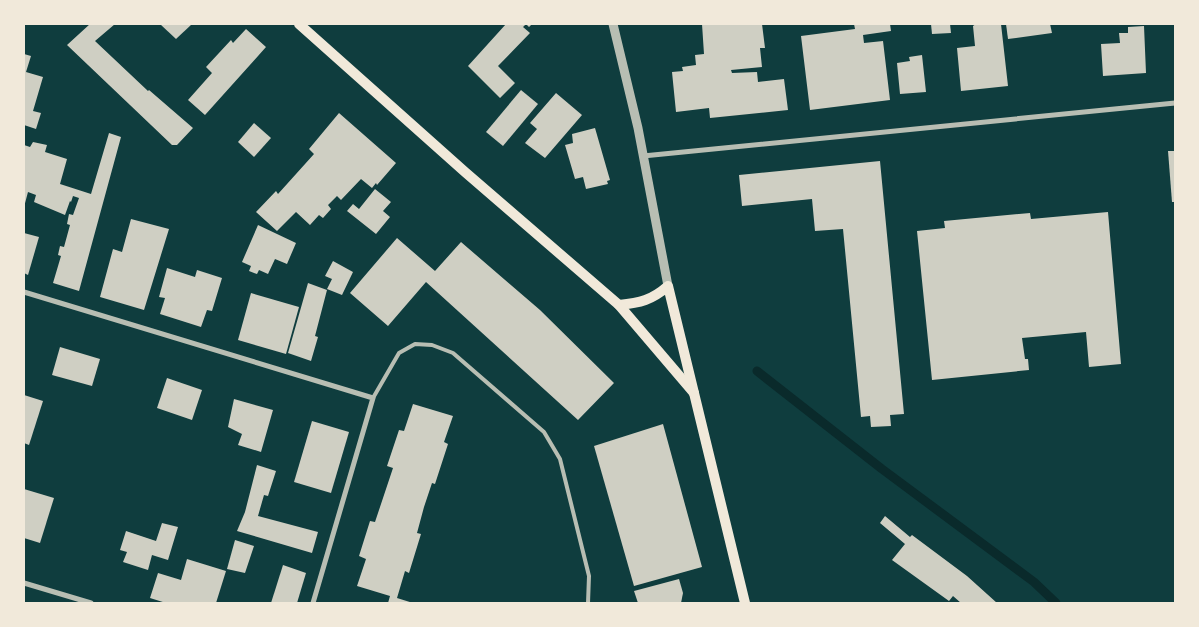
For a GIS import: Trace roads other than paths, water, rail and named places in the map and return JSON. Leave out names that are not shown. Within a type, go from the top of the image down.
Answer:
[{"type":"main road","points":[[299,24],[465,172],[619,305],[694,393]]},
{"type":"main road","points":[[619,305],[641,303],[657,296],[668,286],[745,603]]},
{"type":"street","points":[[613,24],[643,156],[668,286]]},
{"type":"street","points":[[643,156],[1175,103]]},
{"type":"street","points":[[24,292],[373,398],[313,603]]},
{"type":"street","points":[[24,582],[91,603]]},
{"type":"lane","points":[[373,398],[399,353],[415,344],[432,345],[452,353],[544,432],[560,459],[589,576],[588,603]]},
{"type":"waterway","points":[[757,371],[882,469],[1034,582],[1056,603]]}]
